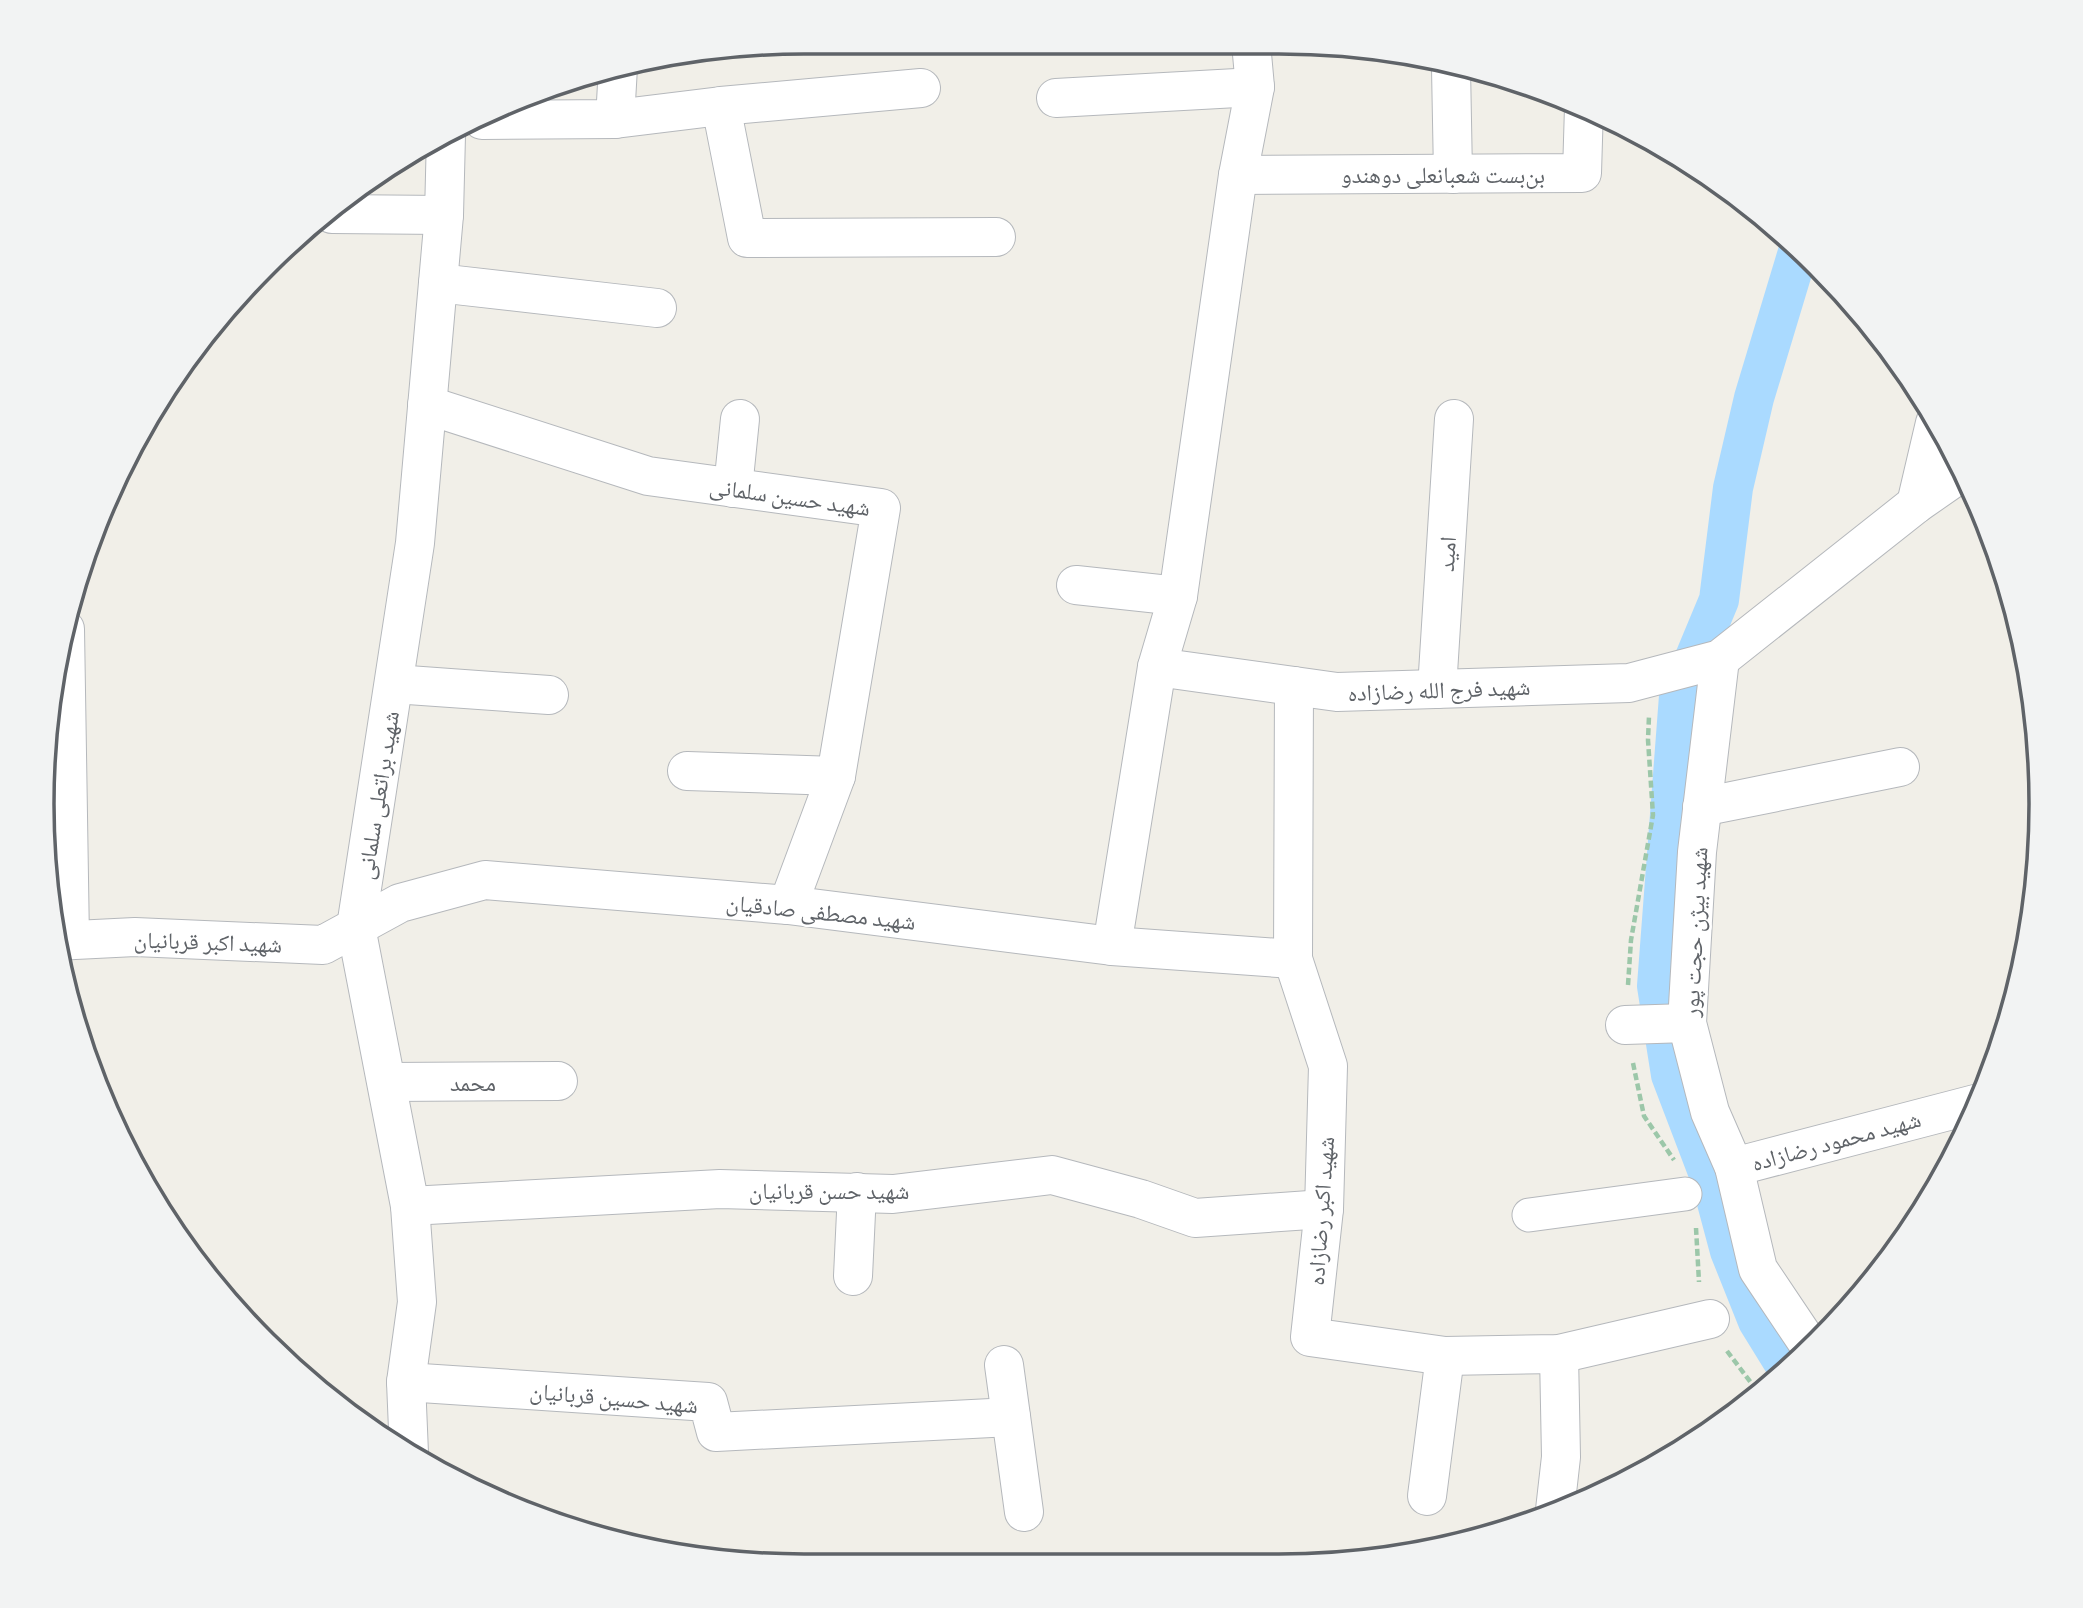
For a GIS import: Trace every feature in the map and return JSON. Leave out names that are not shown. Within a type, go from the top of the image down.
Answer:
[{"type":"street","points":[[1112,946],[1157,667],[1178,596],[1238,175],[1255,87],[1252,54]]},
{"type":"street","points":[[1451,75],[1453,174]]},
{"type":"street","points":[[615,119],[617,78]]},
{"type":"street","points":[[1056,98],[1255,87]]},
{"type":"street","points":[[498,120],[615,119],[721,106],[921,88]]},
{"type":"street","points":[[721,106],[747,238],[996,237]]},
{"type":"street","name":"بن‌بست شعبانعلی دوهندو","points":[[1238,175],[1582,173],[1584,119]]},
{"type":"street","name":"شهید براتعلی سلمانی","points":[[408,1440],[406,1382],[417,1302],[410,1206],[356,927],[415,542],[444,215],[446,146]]},
{"type":"street","points":[[342,214],[444,215]]},
{"type":"street","points":[[438,283],[657,308]]},
{"type":"street","name":"شهید حسین سلمانی","points":[[427,405],[648,476],[881,508],[836,776],[788,905]]},
{"type":"street","points":[[733,488],[740,419]]},
{"type":"street","name":"امید","points":[[1437,690],[1454,419]]},
{"type":"street","points":[[1916,504],[1932,436]]},
{"type":"street","points":[[1720,659],[1916,504],[1954,478]]},
{"type":"street","points":[[1076,584],[1178,596]]},
{"type":"street","name":"شهید فرج الله رضازاده","points":[[1157,667],[1337,692],[1629,683],[1720,659]]},
{"type":"street","name":"شهید بیژن حجت پور","points":[[1720,659],[1697,852],[1687,1023],[1710,1111],[1734,1167],[1758,1269],[1804,1338]]},
{"type":"street","points":[[63,915],[65,684]]},
{"type":"street","points":[[394,684],[550,695]]},
{"type":"street","name":"شهید اکبر رضازاده","points":[[1294,686],[1293,959],[1328,1066],[1324,1209],[1310,1337],[1445,1356],[1559,1354],[1710,1319]]},
{"type":"street","points":[[1702,807],[1899,767]]},
{"type":"street","points":[[687,771],[836,776]]},
{"type":"street","name":"شهید مصطفی صادقیان","points":[[356,927],[400,903],[485,880],[788,905],[1112,946],[1293,959]]},
{"type":"street","name":"شهید اکبر قربانیان","points":[[67,941],[135,937],[323,946],[356,927]]},
{"type":"street","points":[[1625,1025],[1687,1023]]},
{"type":"street","name":"محمد","points":[[388,1082],[558,1081]]},
{"type":"street","name":"شهید محمود رضازاده","points":[[1734,1167],[1965,1107]]},
{"type":"street","name":"شهید حسن قربانیان","points":[[410,1206],[720,1189],[893,1194],[1052,1175],[1141,1199],[1195,1218],[1324,1209]]},
{"type":"street","points":[[853,1276],[857,1192]]},
{"type":"street","points":[[1529,1215],[1685,1194]]},
{"type":"street","points":[[1556,1501],[1560,1457],[1559,1354]]},
{"type":"street","points":[[1427,1496],[1445,1356]]},
{"type":"street","points":[[1004,1365],[1024,1512]]},
{"type":"street","name":"شهید حسین قربانیان","points":[[406,1382],[708,1402],[716,1432],[1011,1417]]},
{"type":"waterway","points":[[1782,1360],[1758,1321],[1730,1251],[1711,1180],[1671,1075],[1657,986],[1679,696],[1719,600],[1733,488],[1754,398],[1795,261]]}]
